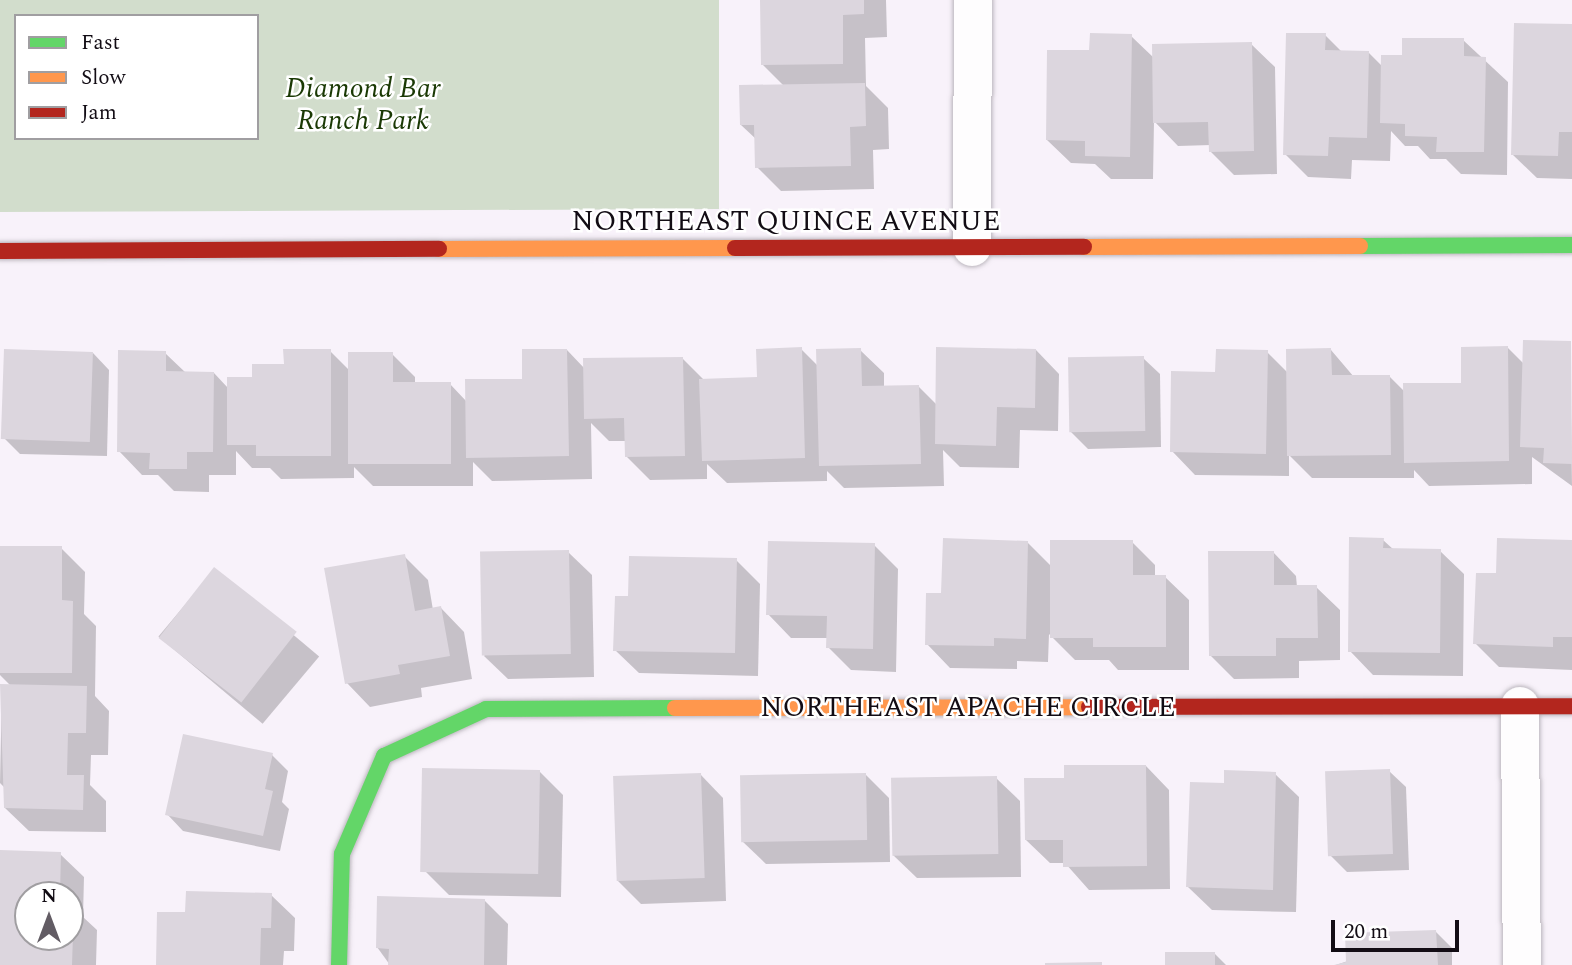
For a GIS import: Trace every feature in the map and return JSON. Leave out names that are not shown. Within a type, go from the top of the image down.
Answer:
[{"type":"street","points":[[972,247],[973,0]]},
{"type":"street","name":"NORTHEAST QUINCE AVENUE","points":[[0,251],[1572,245]]},
{"type":"street","points":[[1520,706],[1521,965]]},
{"type":"street","name":"NORTHEAST APACHE CIRCLE","points":[[339,965],[342,854],[384,756],[486,709],[1572,706]]},
{"type":"green space","name":"Diamond Bar Ranch Park","points":[[0,0],[719,0],[719,209],[0,212]]},
{"type":"building","points":[[760,0],[864,0],[864,14],[843,15],[843,64],[761,65]]},
{"type":"building","points":[[1514,23],[1572,24],[1572,132],[1559,132],[1558,156],[1511,155]]},
{"type":"building","points":[[1090,33],[1132,34],[1130,157],[1085,156],[1085,141],[1046,140],[1047,50],[1089,50]]},
{"type":"building","points":[[1286,33],[1326,33],[1325,50],[1369,51],[1367,138],[1329,137],[1328,156],[1283,155]]},
{"type":"building","points":[[1402,38],[1464,38],[1464,56],[1486,57],[1484,152],[1436,152],[1437,137],[1405,136],[1405,124],[1380,123],[1381,55],[1402,55]]},
{"type":"building","points":[[1252,42],[1254,151],[1209,152],[1208,122],[1153,123],[1152,44]]},
{"type":"building","points":[[865,83],[866,126],[850,127],[851,166],[755,168],[754,125],[740,125],[739,85]]},
{"type":"building","points":[[1523,340],[1571,341],[1572,464],[1543,463],[1544,448],[1520,447]]},
{"type":"building","points":[[1508,346],[1509,461],[1404,463],[1403,383],[1461,383],[1461,347]]},
{"type":"building","points":[[802,347],[805,458],[702,461],[699,379],[757,377],[756,349]]},
{"type":"building","points":[[936,347],[1036,349],[1035,408],[997,407],[996,446],[935,444]]},
{"type":"building","points":[[861,348],[862,386],[919,385],[921,464],[819,466],[816,349]]},
{"type":"building","points":[[1331,348],[1332,375],[1390,375],[1391,455],[1287,456],[1286,349]]},
{"type":"building","points":[[4,349],[93,352],[90,442],[1,439]]},
{"type":"building","points":[[283,349],[331,349],[331,456],[256,456],[256,445],[227,445],[227,377],[252,377],[252,364],[284,364]]},
{"type":"building","points":[[522,349],[567,349],[569,456],[466,458],[465,379],[522,379]]},
{"type":"building","points":[[1216,349],[1268,350],[1266,454],[1170,452],[1171,371],[1215,372]]},
{"type":"building","points":[[118,350],[166,351],[166,371],[214,372],[213,452],[187,452],[187,469],[149,469],[150,453],[117,452]]},
{"type":"building","points":[[348,352],[393,352],[393,382],[451,382],[451,464],[348,464]]},
{"type":"building","points":[[1144,356],[1145,431],[1069,432],[1068,357]]},
{"type":"building","points":[[683,357],[685,456],[625,457],[624,418],[584,419],[583,358]]},
{"type":"building","points":[[1349,537],[1384,538],[1383,548],[1441,549],[1440,653],[1348,652]]},
{"type":"building","points":[[943,538],[1028,541],[1026,639],[994,638],[994,646],[925,645],[926,593],[941,593]]},
{"type":"building","points":[[1497,538],[1572,540],[1572,637],[1553,637],[1553,647],[1473,644],[1476,573],[1496,573]]},
{"type":"building","points":[[1050,540],[1133,540],[1133,575],[1166,575],[1166,647],[1093,647],[1093,638],[1050,638]]},
{"type":"building","points":[[768,541],[875,543],[873,649],[826,648],[827,616],[766,615]]},
{"type":"building","points":[[0,546],[62,546],[62,600],[73,601],[72,673],[0,673]]},
{"type":"building","points":[[569,550],[571,654],[482,656],[480,552]]},
{"type":"building","points":[[1208,551],[1274,551],[1274,585],[1317,585],[1318,638],[1276,638],[1276,656],[1209,656]]},
{"type":"building","points":[[405,554],[415,611],[441,606],[450,656],[398,665],[400,674],[345,684],[324,568]]},
{"type":"building","points":[[629,556],[737,558],[735,653],[613,651],[615,596],[628,596]]},
{"type":"building","points":[[214,567],[297,632],[241,703],[159,638]]},
{"type":"building","points":[[0,684],[87,686],[86,733],[68,733],[67,775],[84,775],[83,810],[4,808]]},
{"type":"building","points":[[183,734],[273,753],[265,789],[273,791],[263,836],[165,815]]},
{"type":"building","points":[[1064,765],[1146,765],[1147,866],[1063,867],[1063,840],[1025,840],[1024,778],[1064,778]]},
{"type":"building","points":[[422,768],[540,770],[538,874],[420,872]]},
{"type":"building","points":[[1390,769],[1393,854],[1328,856],[1325,771]]},
{"type":"building","points":[[1224,770],[1276,772],[1273,890],[1186,887],[1190,782],[1224,783]]},
{"type":"building","points":[[701,773],[705,878],[617,881],[613,776]]},
{"type":"building","points":[[866,773],[867,840],[741,842],[740,775]]},
{"type":"building","points":[[997,776],[998,854],[892,856],[891,778]]},
{"type":"building","points":[[0,850],[61,852],[60,881],[14,881],[14,951],[72,951],[72,965],[0,965]]},
{"type":"building","points":[[186,891],[272,893],[271,928],[261,928],[260,965],[156,965],[157,912],[185,912]]},
{"type":"building","points":[[377,896],[485,899],[484,965],[388,965],[389,949],[376,948]]},
{"type":"building","points":[[1436,930],[1438,965],[1334,965],[1346,962],[1345,933]]},
{"type":"building","points":[[1165,952],[1215,952],[1215,965],[1165,965]]},
{"type":"building","points":[[1102,962],[1102,965],[1045,965],[1045,963]]},
{"type":"traffic: fast","points":[[1360,246],[1572,245]]},
{"type":"traffic: fast","points":[[339,965],[342,854],[384,756],[486,709],[675,708]]},
{"type":"traffic: slow","points":[[1084,247],[1360,246]]},
{"type":"traffic: slow","points":[[439,249],[735,248]]},
{"type":"traffic: slow","points":[[675,708],[1089,707]]},
{"type":"traffic: jam","points":[[735,248],[1084,247]]},
{"type":"traffic: jam","points":[[0,251],[439,249]]},
{"type":"traffic: jam","points":[[1089,707],[1572,706]]}]
